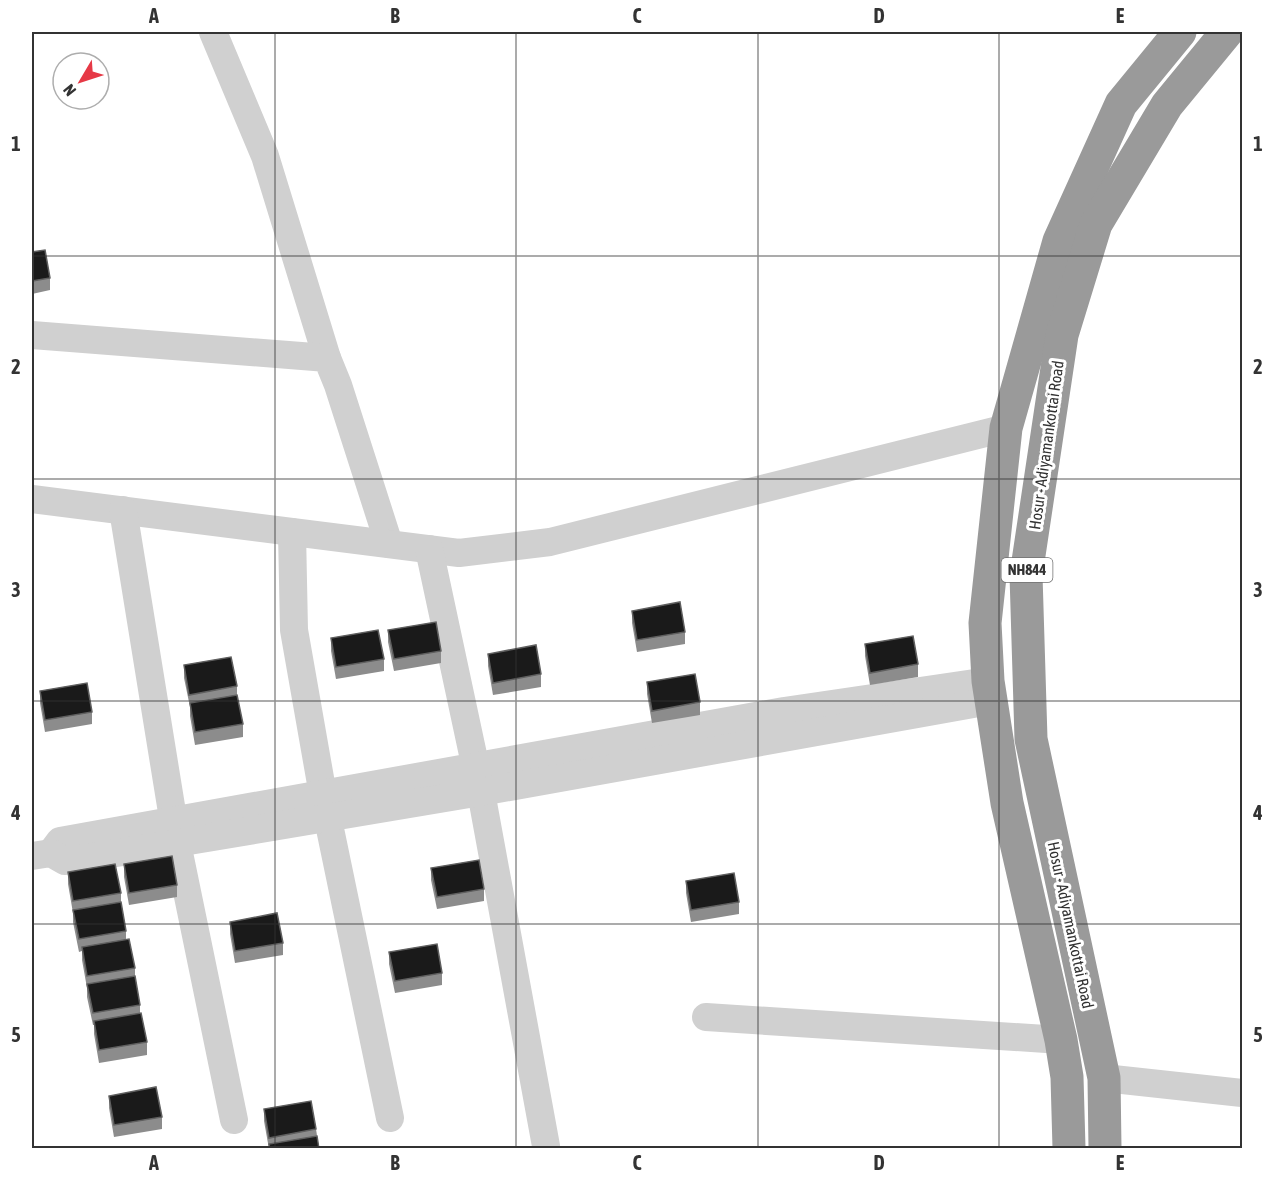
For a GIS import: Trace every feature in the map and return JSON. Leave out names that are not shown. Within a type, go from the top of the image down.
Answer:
[{"type":"highway","name":"Hosur - Adiyamankottai Road","points":[[1069,1149],[1067,1077],[1007,803],[989,691],[986,623],[989,591],[1006,428],[1059,241],[1121,104],[1180,32]]},
{"type":"highway","name":"Hosur - Adiyamankottai Road","points":[[1105,1149],[1104,1078],[1031,739],[1026,575],[1062,335],[1096,224],[1167,105],[1227,32]]},
{"type":"highway","points":[[989,591],[1027,592]]},
{"type":"street","points":[[213,32],[265,156],[327,358],[338,385],[389,544]]},
{"type":"street","points":[[32,335],[327,358]]},
{"type":"street","points":[[32,499],[459,553],[550,542],[1006,428]]},
{"type":"street","points":[[123,510],[175,832],[234,1120]]},
{"type":"street","points":[[292,532],[294,630],[326,806],[390,1118]]},
{"type":"street","points":[[429,549],[478,780],[546,1146]]},
{"type":"street","points":[[41,855],[65,861],[175,832],[989,691]]},
{"type":"street","points":[[706,1017],[1060,1040]]},
{"type":"street","points":[[1104,1078],[1242,1093]]},
{"type":"building","points":[[45,250],[50,278],[32,281],[32,252]]},
{"type":"building","points":[[680,602],[685,632],[637,640],[632,611]]},
{"type":"building","points":[[436,622],[441,651],[394,659],[388,630]]},
{"type":"building","points":[[378,630],[384,659],[336,667],[331,638]]},
{"type":"building","points":[[913,636],[918,664],[870,673],[865,644]]},
{"type":"building","points":[[536,645],[541,674],[493,683],[488,654]]},
{"type":"building","points":[[231,657],[237,686],[189,695],[184,665]]},
{"type":"building","points":[[695,674],[700,702],[652,711],[647,682]]},
{"type":"building","points":[[87,683],[92,712],[45,720],[40,691]]},
{"type":"building","points":[[237,695],[243,724],[195,732],[190,703]]},
{"type":"building","points":[[172,856],[177,885],[129,893],[124,864]]},
{"type":"building","points":[[479,860],[484,889],[437,897],[431,868]]},
{"type":"building","points":[[115,864],[121,893],[73,901],[68,872]]},
{"type":"building","points":[[734,873],[739,902],[691,910],[686,881]]},
{"type":"building","points":[[121,902],[126,931],[79,939],[73,910]]},
{"type":"building","points":[[277,913],[283,943],[235,951],[230,922]]},
{"type":"building","points":[[129,939],[135,968],[87,976],[82,947]]},
{"type":"building","points":[[437,944],[442,973],[395,981],[389,952]]},
{"type":"building","points":[[135,976],[140,1005],[93,1013],[87,984]]},
{"type":"building","points":[[141,1013],[147,1042],[99,1050],[94,1021]]},
{"type":"building","points":[[156,1087],[162,1117],[114,1125],[109,1096]]},
{"type":"building","points":[[311,1101],[316,1129],[269,1138],[264,1109]]},
{"type":"building","points":[[317,1136],[319,1149],[270,1149],[269,1144]]}]
